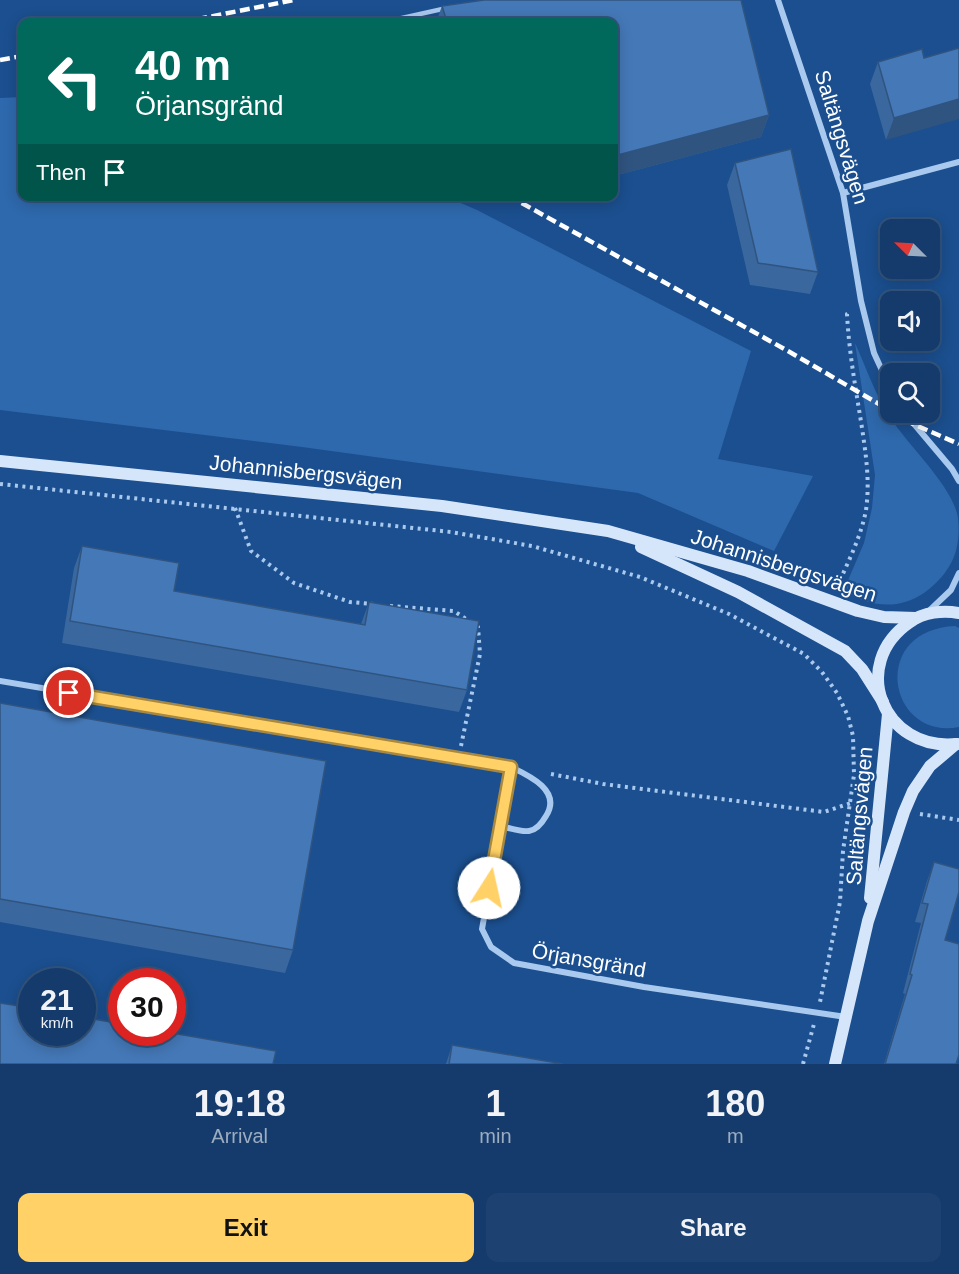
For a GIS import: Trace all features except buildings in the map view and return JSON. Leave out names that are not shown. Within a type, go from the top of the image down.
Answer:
[{"type":"main road","name":"Johannisbergsvägen","points":[[0,461],[442,506],[608,531],[748,571],[858,612],[884,617],[921,616],[940,612],[959,614]]},
{"type":"main road","name":"Johannisbergsvägen","points":[[608,531],[738,592],[845,651],[862,669],[886,708],[905,732],[936,744],[958,743]]},
{"type":"main road","name":"Saltängsvägen","points":[[868,921],[886,708],[878,683],[881,657],[886,646],[902,628],[921,616]]},
{"type":"main road","name":"Saltängsvägen","points":[[835,1064],[868,921],[904,812],[913,791],[930,766],[958,743]]},
{"type":"street","name":"Saltängsvägen","points":[[778,0],[843,193],[861,301],[874,353],[880,366]]},
{"type":"street","points":[[843,193],[959,162]]},
{"type":"street","points":[[913,423],[952,469],[959,481]]},
{"type":"street","points":[[921,616],[951,590],[959,573]]},
{"type":"street","points":[[0,681],[511,767],[537,780],[551,802],[548,813],[540,826],[529,831],[501,826]]},
{"type":"street","name":"Örjansgränd","points":[[511,767],[482,929],[490,947],[514,963],[581,977],[847,1017]]},
{"type":"lane","points":[[403,18],[451,8]]},
{"type":"path","points":[[837,587],[859,538],[868,490],[867,464],[849,343],[847,314],[861,301]]},
{"type":"path","points":[[0,484],[452,532],[532,546],[640,577],[738,618],[804,654],[822,672],[837,693],[848,716],[853,736],[854,776],[843,851],[840,902],[825,980],[803,1064]]},
{"type":"path","points":[[235,508],[251,551],[294,582],[350,602],[454,611],[478,627],[480,654],[458,758]]},
{"type":"path","points":[[546,773],[603,784],[824,812],[851,803]]},
{"type":"path","points":[[904,812],[959,820]]},
{"type":"shaded area","points":[[18,97],[18,201],[456,201],[751,351],[718,459],[813,476],[774,551],[638,493],[302,447],[0,410],[0,98]]},
{"type":"shaded area","points":[[855,343],[880,399],[880,423],[895,423],[948,493],[958,518],[957,546],[953,559],[945,572],[924,593],[914,599],[894,604],[864,601],[843,592],[864,543],[872,508],[875,475]]},
{"type":"shaded area","points":[[955,626],[959,628],[959,727],[935,727],[916,718],[904,702],[898,683],[899,663],[909,645],[927,632]]},
{"type":"railway","points":[[203,18],[294,0]]},
{"type":"railway","points":[[0,60],[18,57]]},
{"type":"railway","points":[[518,201],[880,405]]},
{"type":"railway","points":[[911,423],[959,444]]},
{"type":"route","points":[[69,693],[511,767],[489,888]]}]
